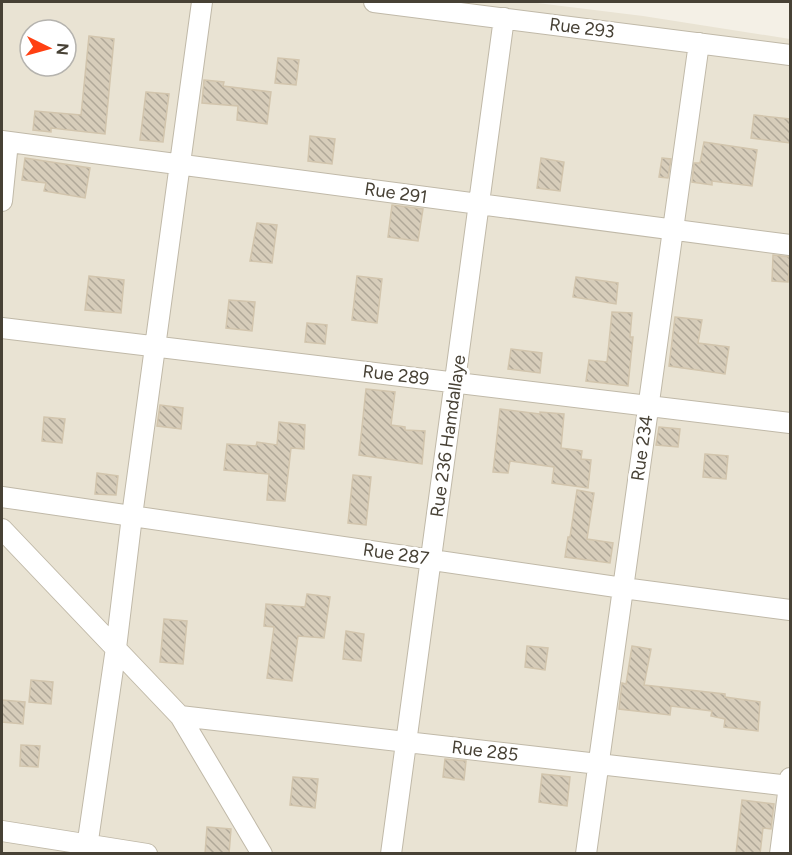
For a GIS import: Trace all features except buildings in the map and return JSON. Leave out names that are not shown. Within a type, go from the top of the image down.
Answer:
[{"type":"street","points":[[87,849],[116,648],[201,2]]},
{"type":"street","name":"Rue 293","points":[[375,2],[790,55]]},
{"type":"street","name":"Rue 236 Hamdallaye","points":[[392,854],[504,18]]},
{"type":"street","name":"Rue 234","points":[[586,854],[699,44]]},
{"type":"street","points":[[2,201],[5,142]]},
{"type":"street","name":"Rue 291","points":[[5,142],[790,245]]},
{"type":"street","name":"Rue 289","points":[[2,328],[790,423]]},
{"type":"street","name":"Rue 287","points":[[2,497],[623,588],[790,610]]},
{"type":"street","points":[[2,529],[180,716],[262,854]]},
{"type":"street","name":"Rue 285","points":[[180,716],[790,784]]},
{"type":"street","points":[[780,854],[790,784]]},
{"type":"street","points":[[2,831],[87,849],[147,854]]},
{"type":"shaded area","points":[[2,2],[529,2],[643,16],[790,39],[790,853],[2,854]]}]
